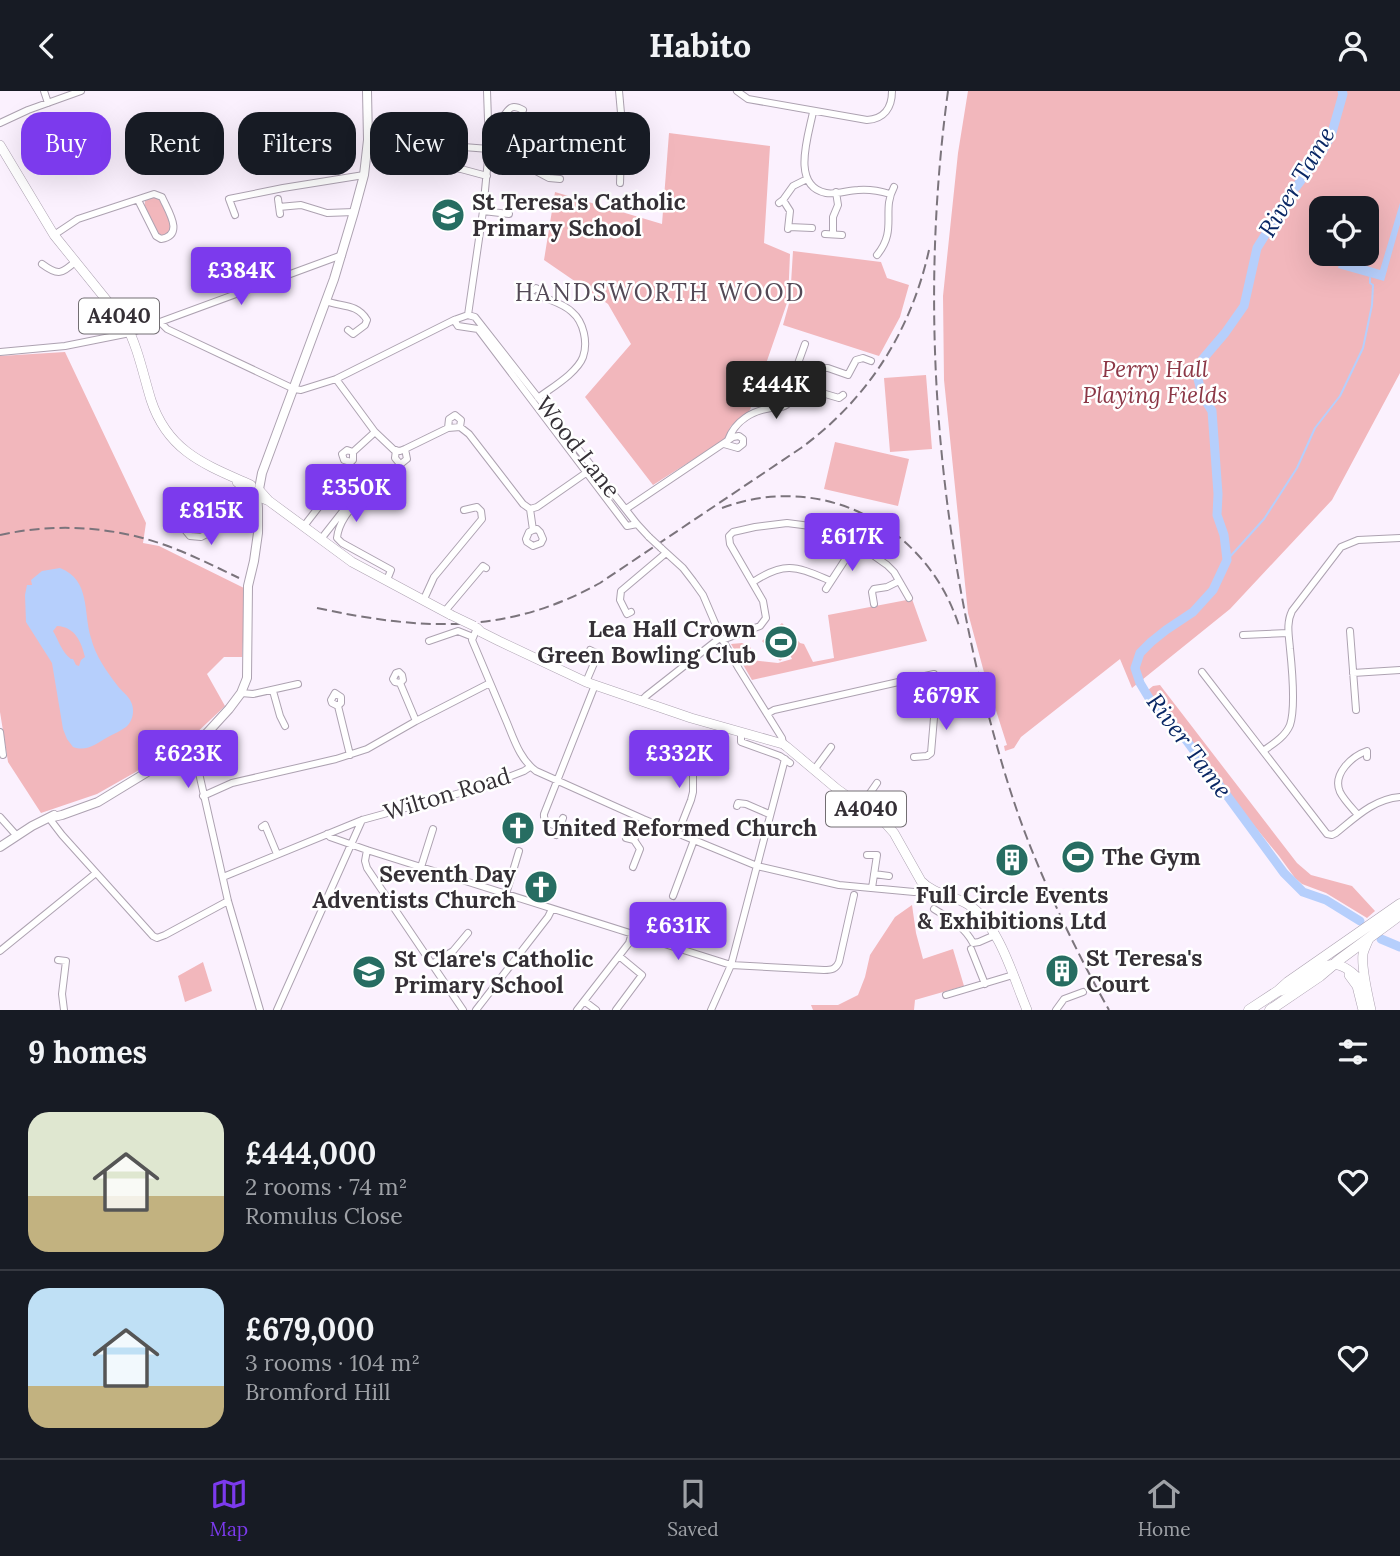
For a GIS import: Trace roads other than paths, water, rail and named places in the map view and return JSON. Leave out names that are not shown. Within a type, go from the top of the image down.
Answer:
[{"type":"highway","points":[[1270,1010],[1320,977],[1400,904]]},
{"type":"highway","points":[[1251,1008],[1288,982],[1333,963],[1400,915]]},
{"type":"main road","points":[[0,847],[49,818],[99,802],[186,747],[207,733],[241,693],[247,678],[248,586],[258,533],[258,508],[253,490],[294,389],[342,255],[363,175],[368,140],[367,91]]},
{"type":"main road","name":"A4040","points":[[0,145],[54,235],[125,323],[152,402],[170,434],[192,457],[253,490],[352,562],[424,599],[475,631],[492,634],[591,683],[691,718],[783,744],[886,824],[927,889]]},
{"type":"main road","points":[[927,889],[955,898],[978,913],[995,935],[1026,1010]]},
{"type":"main road","points":[[1369,939],[1363,955],[1365,986],[1371,1010]]},
{"type":"main road","points":[[1333,963],[1350,970],[1365,986]]},
{"type":"main road","points":[[1333,963],[1354,981],[1363,1010]]},
{"type":"street","points":[[44,91],[48,103]]},
{"type":"street","points":[[0,123],[81,91]]},
{"type":"street","points":[[488,91],[489,112]]},
{"type":"street","points":[[620,91],[620,183]]},
{"type":"street","points":[[737,91],[748,99],[867,120],[877,119],[884,114],[890,106],[892,91]]},
{"type":"street","points":[[507,112],[512,107],[523,110]]},
{"type":"street","points":[[813,112],[803,165],[807,180],[816,189],[826,193],[860,189],[892,190],[888,211],[890,226],[887,249],[877,255]]},
{"type":"street","points":[[161,323],[167,329],[301,390],[335,380],[468,315],[487,176],[468,171]]},
{"type":"street","points":[[235,215],[229,199],[363,175]]},
{"type":"street","points":[[544,175],[559,179]]},
{"type":"street","points":[[807,180],[793,185],[781,202],[790,211],[789,228],[812,229]]},
{"type":"street","points":[[836,192],[838,205],[829,234],[842,235]]},
{"type":"street","points":[[54,235],[78,219],[154,194],[162,197],[174,226],[173,233],[168,238],[161,239],[156,236],[138,200]]},
{"type":"street","points":[[279,207],[301,205],[327,213],[354,212]]},
{"type":"street","points":[[483,211],[509,214]]},
{"type":"street","points":[[0,352],[65,346],[130,333],[342,255]]},
{"type":"street","points":[[37,272],[44,265],[53,272],[60,272],[76,261]]},
{"type":"street","points":[[538,398],[569,374],[583,359],[585,341],[583,327],[573,312],[542,297]]},
{"type":"street","points":[[326,301],[334,305],[347,305],[364,315],[367,320],[365,325],[353,334],[348,330]]},
{"type":"street","name":"Wood Lane","points":[[468,315],[475,317],[538,398],[589,470],[693,581],[703,595],[722,638],[782,738],[783,744]]},
{"type":"street","points":[[454,320],[458,326],[478,329],[589,470],[627,526],[637,524]]},
{"type":"street","points":[[805,344],[789,381],[800,387],[817,382],[823,368],[828,367],[847,377],[856,360],[863,358],[871,361]]},
{"type":"street","points":[[335,380],[375,432],[396,450],[405,449],[448,428],[460,427],[470,434],[523,504],[530,509],[533,530]]},
{"type":"street","points":[[813,385],[822,393],[839,398],[843,395]]},
{"type":"street","points":[[626,509],[726,443],[731,432],[751,413],[783,407],[793,400],[800,387]]},
{"type":"street","points":[[448,428],[449,419],[455,415],[461,420],[460,427]]},
{"type":"street","points":[[353,452],[375,432]]},
{"type":"street","points":[[396,450],[395,458],[400,464],[407,459],[405,449]]},
{"type":"street","points":[[530,509],[537,507],[589,470]]},
{"type":"street","points":[[304,526],[321,504],[311,490]]},
{"type":"street","points":[[369,492],[367,490],[341,521],[337,538],[391,571],[387,580]]},
{"type":"street","points":[[321,539],[354,496]]},
{"type":"street","points":[[424,599],[434,577],[482,519],[478,505],[464,510]]},
{"type":"street","points":[[185,530],[190,536],[201,537],[248,516]]},
{"type":"street","points":[[641,701],[722,638],[760,626],[766,618],[763,601],[730,544],[729,536],[733,532],[787,523],[834,532],[856,543],[887,565],[900,580],[909,598]]},
{"type":"street","points":[[1263,751],[1284,734],[1290,724],[1293,679],[1288,633],[1292,611],[1341,547],[1358,540],[1400,538]]},
{"type":"street","points":[[826,589],[856,543]]},
{"type":"street","points":[[631,612],[627,614],[620,600],[621,591],[664,551]]},
{"type":"street","points":[[448,613],[483,566],[486,568]]},
{"type":"street","points":[[753,582],[782,567],[801,568],[831,580]]},
{"type":"street","points":[[874,604],[874,589],[887,587],[900,580]]},
{"type":"street","points":[[429,641],[458,631],[475,631],[472,640],[521,755],[530,767],[558,781],[757,866],[839,885],[914,892],[927,889]]},
{"type":"street","points":[[1350,631],[1356,710]]},
{"type":"street","points":[[1243,635],[1288,633]]},
{"type":"street","points":[[563,818],[557,831],[543,819],[599,655],[590,650]]},
{"type":"street","points":[[1353,673],[1400,670]]},
{"type":"street","points":[[1202,672],[1327,834],[1333,834],[1377,802],[1400,797]]},
{"type":"street","points":[[767,714],[774,710],[933,674],[935,706],[932,749],[927,756],[914,757]]},
{"type":"street","points":[[400,683],[416,721]]},
{"type":"street","points":[[203,796],[232,783],[368,749],[490,683]]},
{"type":"street","points":[[241,693],[273,691],[298,684]]},
{"type":"street","points":[[273,691],[285,726]]},
{"type":"street","points":[[338,706],[350,755]]},
{"type":"street","points":[[0,732],[3,755]]},
{"type":"street","points":[[711,1010],[732,965],[769,814],[787,761],[741,742],[741,735]]},
{"type":"street","points":[[186,747],[195,758],[228,901],[262,1010]]},
{"type":"street","points":[[814,770],[831,747]]},
{"type":"street","points":[[1358,815],[1340,792],[1336,778],[1354,758],[1367,751],[1367,757]]},
{"type":"street","points":[[678,833],[693,792],[693,773],[700,757]]},
{"type":"street","name":"Wilton Road","points":[[223,877],[362,820],[460,793],[530,767]]},
{"type":"street","points":[[675,767],[693,773]]},
{"type":"street","points":[[861,806],[877,783]]},
{"type":"street","points":[[737,806],[738,803],[746,804],[769,814]]},
{"type":"street","points":[[0,817],[17,836]]},
{"type":"street","points":[[49,818],[157,938],[228,901]]},
{"type":"street","points":[[634,840],[643,818]]},
{"type":"street","points":[[277,1010],[362,820]]},
{"type":"street","points":[[262,827],[265,825],[277,854]]},
{"type":"street","points":[[421,867],[432,832],[441,839]]},
{"type":"street","points":[[327,834],[367,850],[732,965],[834,969],[839,962],[854,895]]},
{"type":"street","points":[[1333,834],[1336,845]]},
{"type":"street","points":[[626,838],[634,840],[640,849],[633,867]]},
{"type":"street","points":[[673,896],[694,840]]},
{"type":"street","points":[[367,850],[367,868],[463,1010]]},
{"type":"street","points":[[506,894],[519,851]]},
{"type":"street","points":[[867,855],[877,855],[872,888]]},
{"type":"street","points":[[0,951],[96,873]]},
{"type":"street","points":[[874,874],[889,876]]},
{"type":"street","points":[[477,1010],[552,909]]},
{"type":"street","points":[[934,909],[957,923],[968,933],[973,943],[995,935]]},
{"type":"street","points":[[432,964],[453,951],[468,933]]},
{"type":"street","points":[[577,1010],[629,943],[632,933]]},
{"type":"street","points":[[971,950],[985,984]]},
{"type":"street","points":[[615,1010],[642,975],[620,955]]},
{"type":"street","points":[[58,960],[66,961],[62,994],[64,1010]]},
{"type":"street","points":[[946,995],[1013,975]]},
{"type":"street","points":[[1056,1010],[1064,999],[1083,992]]},
{"type":"street","points":[[584,1001],[596,1010]]},
{"type":"water","points":[[1400,203],[1400,224],[1384,281],[1338,268],[1367,266],[1380,270]]},
{"type":"water","points":[[60,568],[77,580],[84,598],[95,651],[132,705],[132,719],[126,727],[87,748],[73,747],[67,739],[52,663],[26,622],[27,585],[32,585],[31,580],[42,571]],"holes":[[[57,626],[73,632],[81,646],[85,657],[79,666],[65,653],[53,631]]]},
{"type":"waterway","name":"River Tame","points":[[1342,91],[1331,136],[1257,248],[1244,306],[1202,360],[1197,375],[1202,395],[1212,411],[1217,515],[1224,535],[1227,560],[1213,590],[1193,612],[1151,642],[1140,653],[1135,668],[1152,703],[1181,733],[1284,873],[1303,892],[1326,900],[1360,921]]},
{"type":"waterway","points":[[1227,560],[1264,519],[1297,468],[1315,428],[1340,396],[1363,348],[1372,305],[1373,285],[1370,278]]},
{"type":"waterway","name":"River Tame","points":[[1381,939],[1400,947]]},
{"type":"railway","points":[[948,91],[935,240],[934,315],[943,465],[952,539],[981,686],[1020,819],[1075,947],[1109,1010]]},
{"type":"railway","points":[[317,608],[391,621],[461,624],[530,612],[565,600],[600,583],[801,448],[847,408],[883,361],[898,335],[911,308],[929,250]]},
{"type":"railway","points":[[722,508],[760,498],[797,497],[834,503],[867,516],[898,536],[924,562],[945,593],[960,629]]},
{"type":"railway","points":[[0,535],[41,529],[104,530],[174,549],[239,578]]},
{"type":"place","name":"St Teresa's Catholic Primary School","points":[[448,215]]},
{"type":"place","name":"Lea Hall Crown Green Bowling Club","points":[[781,642]]},
{"type":"place","name":"United Reformed Church","points":[[518,828]]},
{"type":"place","name":"The Gym","points":[[1078,857]]},
{"type":"place","name":"Full Circle Events & Exhibitions Ltd","points":[[1012,860]]},
{"type":"place","name":"Seventh Day Adventists Church","points":[[541,887]]},
{"type":"place","name":"St Teresa's Court","points":[[1062,971]]},
{"type":"place","name":"St Clare's Catholic Primary School","points":[[369,972]]},
{"type":"district","name":"HANDSWORTH WOOD","points":[[660,293]]},
{"type":"park label","name":"Perry Hall Playing Fields","points":[[1155,382]]}]
